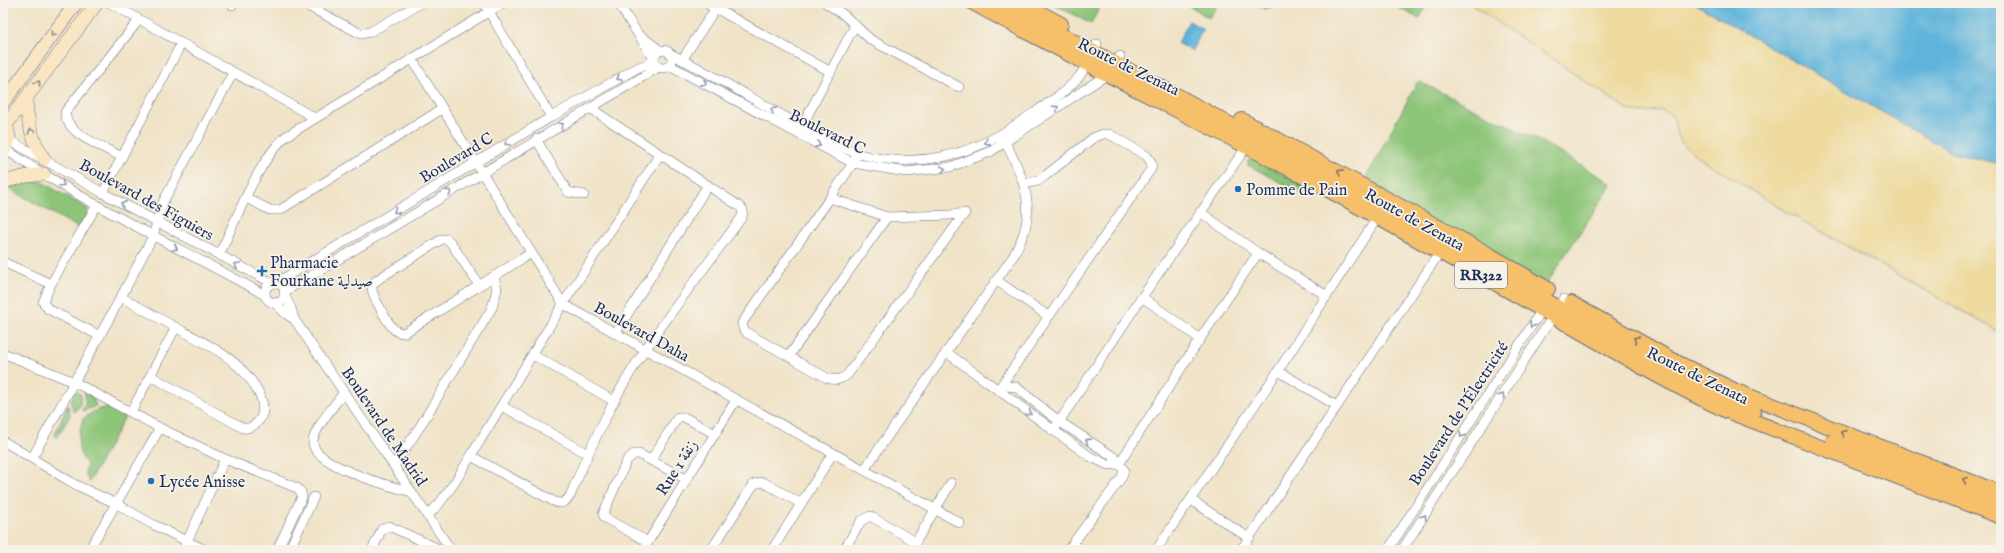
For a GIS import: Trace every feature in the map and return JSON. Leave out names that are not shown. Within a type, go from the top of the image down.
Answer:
[{"type":"main road","points":[[3,103],[76,3]]},
{"type":"main road","points":[[6,147],[5,123],[26,100],[97,3]]},
{"type":"main road","name":"Route de Zenata","points":[[973,3],[1092,54]]},
{"type":"main road","name":"Route de Zenata","points":[[989,3],[1114,66],[1320,161],[1488,254],[1553,305],[1668,382],[1727,411],[2001,517]]},
{"type":"main road","name":"Route de Zenata","points":[[1000,3],[1114,66],[1247,146],[1440,252],[1686,367],[1736,392],[2001,494]]},
{"type":"main road","name":"Route de Zenata","points":[[1022,3],[1092,54]]},
{"type":"main road","points":[[26,100],[26,116],[29,128],[36,146],[44,159]]},
{"type":"main road","points":[[3,182],[27,176],[44,174]]},
{"type":"main road","name":"Route de Zenata","points":[[1553,305],[1652,362],[1710,392],[1792,426],[2001,505]]},
{"type":"main road","name":"Route de Zenata","points":[[1553,305],[1638,360],[1729,406],[2001,511]]},
{"type":"street","points":[[110,3],[315,118]]},
{"type":"street","points":[[302,3],[355,32],[365,34],[421,3]]},
{"type":"street","points":[[219,255],[267,158],[279,142],[412,58],[486,7],[503,3]]},
{"type":"street","points":[[618,3],[656,62],[663,68],[669,65],[671,59],[665,52],[656,54],[656,62]]},
{"type":"street","points":[[706,3],[717,6],[831,72]]},
{"type":"street","points":[[826,3],[855,25],[871,40],[959,87]]},
{"type":"street","points":[[682,60],[717,6]]},
{"type":"street","points":[[486,7],[551,117]]},
{"type":"street","points":[[122,157],[73,130],[66,121],[66,112],[139,20]]},
{"type":"street","points":[[802,126],[855,25]]},
{"type":"street","name":"Boulevard C","points":[[636,32],[665,52],[802,126],[857,154],[886,160],[917,161],[938,159],[980,146],[1001,135],[1064,90],[1078,78],[1092,54]]},
{"type":"street","points":[[103,194],[181,44]]},
{"type":"street","name":"Boulevard Daha","points":[[412,58],[563,304],[960,523]]},
{"type":"street","name":"Boulevard C","points":[[274,283],[551,117],[624,75],[656,62]]},
{"type":"street","name":"Boulevard C","points":[[284,293],[481,172],[590,108],[656,62]]},
{"type":"street","name":"Boulevard C","points":[[669,65],[853,163],[906,172],[950,167],[971,160],[1006,144],[1114,66]]},
{"type":"street","points":[[32,458],[121,297],[153,236],[160,211],[168,192],[234,73]]},
{"type":"street","points":[[471,456],[559,504],[565,502],[570,496],[588,454],[614,401],[645,350],[742,217],[743,210],[739,206],[590,108]]},
{"type":"street","points":[[246,198],[270,210],[280,210],[442,109]]},
{"type":"street","points":[[998,390],[1146,176],[1152,164],[1147,156],[1109,134],[1103,134],[1093,138],[1038,181],[1024,184]]},
{"type":"street","points":[[864,470],[1014,255],[1024,232],[1028,211],[1024,184],[1001,135]]},
{"type":"street","points":[[536,139],[568,192],[584,195]]},
{"type":"street","points":[[1053,431],[1142,297],[1247,146]]},
{"type":"street","name":"Boulevard des Figuiers","points":[[6,147],[44,159],[103,194],[274,283]]},
{"type":"street","name":"Boulevard des Figuiers","points":[[6,147],[44,174],[97,205],[265,295]]},
{"type":"street","points":[[427,516],[448,492],[563,304],[660,154]]},
{"type":"street","points":[[830,198],[887,216],[950,215],[965,213],[848,374],[842,379],[835,381],[747,333],[743,328],[742,323],[830,198],[853,163],[857,154]]},
{"type":"street","points":[[615,334],[708,185]]},
{"type":"street","points":[[97,205],[51,284],[44,299],[45,306],[100,336]]},
{"type":"street","points":[[1200,212],[1258,253],[1327,296]]},
{"type":"street","points":[[789,356],[887,216]]},
{"type":"street","points":[[1156,550],[1278,371],[1377,218]]},
{"type":"street","points":[[479,285],[451,243],[447,239],[442,239],[380,278],[373,284],[372,289],[374,297],[392,327],[401,333],[411,330],[531,253]]},
{"type":"street","points":[[1241,550],[1440,252]]},
{"type":"street","points":[[1119,464],[1258,253]]},
{"type":"street","points":[[3,262],[51,284]]},
{"type":"street","points":[[394,466],[492,308],[497,289],[494,276]]},
{"type":"street","points":[[996,280],[1048,316]]},
{"type":"street","points":[[274,283],[282,286],[284,293],[280,300],[274,302],[268,300],[265,295],[266,288],[274,283]]},
{"type":"street","name":"Boulevard de Madrid","points":[[284,293],[292,308],[294,319]]},
{"type":"street","points":[[121,297],[216,349],[243,371],[261,398],[263,410],[262,416],[252,427],[246,429],[239,427],[151,376]]},
{"type":"street","points":[[1142,297],[1200,339]]},
{"type":"street","name":"Boulevard de Madrid","points":[[274,302],[286,314],[294,319],[448,546]]},
{"type":"street","name":"Boulevard de l'Électricité","points":[[1388,550],[1553,305]]},
{"type":"street","name":"Boulevard de l'Électricité","points":[[1402,550],[1553,305]]},
{"type":"street","points":[[130,412],[176,328]]},
{"type":"street","points":[[946,352],[1053,431],[1099,461],[1108,465],[1119,464]]},
{"type":"street","points":[[3,353],[74,382],[160,428],[225,459],[293,486],[301,492],[302,497],[277,550]]},
{"type":"street","points":[[533,355],[614,401]]},
{"type":"street","points":[[1278,371],[1337,406]]},
{"type":"street","points":[[998,390],[1006,386],[1016,388],[1060,422],[1114,457],[1124,470],[1122,477],[1068,550]]},
{"type":"street","points":[[344,392],[314,436],[313,444],[316,452],[328,461],[351,472],[412,492]]},
{"type":"street","name":"Rue 1 زنقة","points":[[646,546],[736,400]]},
{"type":"street","points":[[502,406],[588,454]]},
{"type":"street","points":[[651,460],[678,417],[684,417],[715,434]]},
{"type":"street","points":[[90,550],[160,428]]},
{"type":"street","points":[[3,440],[76,485],[117,504],[186,546],[205,550]]},
{"type":"street","points":[[772,550],[800,503],[833,453]]},
{"type":"street","points":[[646,546],[605,518],[603,514],[630,456],[639,454],[686,479]]},
{"type":"street","points":[[186,546],[225,459]]},
{"type":"street","points":[[711,550],[754,484],[763,482],[800,503]]},
{"type":"street","points":[[844,550],[861,522],[870,516],[913,546],[951,483]]},
{"type":"street","points":[[289,550],[314,497]]},
{"type":"street","points":[[1190,500],[1249,538]]},
{"type":"street","points":[[372,550],[382,529],[386,526],[392,526],[438,550],[448,546]]},
{"type":"street","points":[[424,542],[437,530]]},
{"type":"green space","points":[[1052,3],[1102,3],[1091,24]]},
{"type":"green space","points":[[1184,3],[1219,3],[1209,18]]},
{"type":"green space","points":[[1391,3],[1428,3],[1419,19]]},
{"type":"green space","points":[[1418,81],[1544,143],[1612,184],[1541,292],[1361,187]]},
{"type":"green space","points":[[1252,158],[1313,191],[1310,198],[1248,165],[1248,161]]},
{"type":"green space","points":[[40,181],[88,209],[86,217],[79,228],[8,188],[20,182]]},
{"type":"green space","points":[[75,391],[81,395],[80,406],[73,412],[71,400]]},
{"type":"green space","points":[[85,391],[92,396],[96,406],[83,411],[82,409],[85,406]]},
{"type":"green space","points":[[68,405],[70,416],[57,437],[54,436]]},
{"type":"green space","points":[[113,405],[127,413],[89,482],[85,473],[87,464],[79,449],[79,437],[83,419],[94,411]]},
{"type":"sand","points":[[1469,3],[1694,3],[1953,153],[2001,164],[2001,333],[1783,210],[1698,157],[1682,143],[1677,135],[1674,118],[1667,112],[1659,110],[1641,113],[1628,110]]},
{"type":"water","points":[[1255,3],[1273,3],[1271,7],[1265,9]]},
{"type":"water","points":[[1694,3],[2001,3],[2001,164],[1953,153]]},
{"type":"water","points":[[1189,21],[1203,29],[1192,51],[1178,43]]},
{"type":"place","name":"Pomme de Pain","points":[[1238,189]]},
{"type":"place","name":"Pharmacie Fourkane صيدلية","points":[[262,271]]},
{"type":"place","name":"Lycée Anisse","points":[[151,481]]}]
